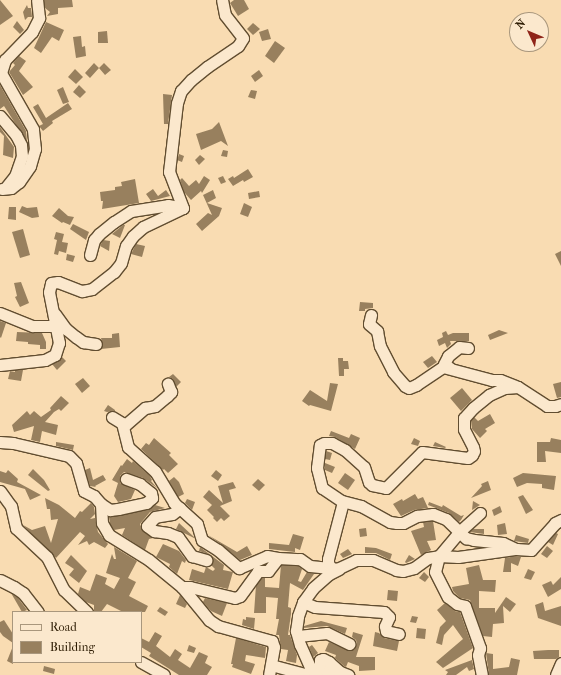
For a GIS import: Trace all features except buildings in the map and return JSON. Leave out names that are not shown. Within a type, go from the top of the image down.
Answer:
[{"type":"street","points":[[1,189],[11,188],[19,182],[30,166],[35,149],[33,129],[1,73],[5,60],[32,32],[39,18],[37,0]]},
{"type":"street","points":[[183,208],[169,172],[177,103],[181,91],[191,80],[207,67],[238,46],[242,38],[225,15],[222,0]]},
{"type":"street","points":[[0,116],[16,135],[21,146],[22,156],[15,176],[9,184],[1,189]]},
{"type":"street","points":[[90,255],[94,240],[99,234],[131,211],[168,205],[183,208]]},
{"type":"street","points":[[0,365],[36,362],[52,358],[58,352],[59,347],[56,326],[49,292],[51,283],[58,282],[82,291],[92,289],[118,268],[126,246],[133,236],[143,227],[183,208]]},
{"type":"street","points":[[53,312],[76,337],[83,342],[96,344]]},
{"type":"street","points":[[0,313],[33,326],[56,326]]},
{"type":"street","points":[[371,315],[369,324],[377,331],[383,353],[393,372],[405,386],[409,388],[443,367],[492,380],[500,380],[518,387],[547,406],[561,404]]},
{"type":"street","points":[[450,368],[444,364],[448,356],[459,347],[468,348]]},
{"type":"street","points":[[124,426],[145,408],[155,406],[167,396],[171,392],[168,384]]},
{"type":"street","points":[[516,549],[503,543],[470,539],[446,519],[433,514],[417,516],[408,521],[397,523],[390,522],[361,506],[342,501],[322,488],[317,468],[320,445],[324,443],[332,443],[345,450],[364,466],[369,482],[372,485],[386,488],[422,452],[468,458],[474,451],[464,429],[464,418],[473,408],[489,395],[505,388],[518,387]]},
{"type":"street","points":[[112,417],[120,421],[124,426],[128,447],[156,471],[174,503],[197,524],[202,540],[218,550],[237,568],[242,568],[267,556],[300,559],[310,566],[336,568]]},
{"type":"street","points":[[0,442],[14,443],[69,456],[76,463],[84,491],[94,496],[101,504],[110,510],[138,506],[150,500],[152,493],[140,484],[126,479]]},
{"type":"street","points":[[0,491],[11,506],[16,528],[47,557],[64,590],[86,611]]},
{"type":"street","points":[[336,568],[328,564],[328,559],[342,501]]},
{"type":"street","points":[[101,504],[102,523],[109,535],[149,560],[182,587],[213,623],[272,641],[274,647],[270,670],[315,675]]},
{"type":"street","points":[[180,508],[172,514],[155,517],[147,526],[154,531],[168,533],[178,537],[192,556],[206,560]]},
{"type":"street","points":[[480,513],[460,531],[439,556],[435,572],[448,597],[457,604],[464,606],[480,648],[478,654],[482,675]]},
{"type":"street","points":[[315,675],[305,659],[298,636],[298,616],[303,602],[313,588],[336,568],[356,560],[373,560],[396,570],[403,571],[414,568],[428,558],[439,556],[458,556],[516,549],[531,550],[555,523],[561,520]]},
{"type":"street","points":[[182,587],[190,587],[237,598],[258,571],[268,571],[278,558]]},
{"type":"street","points":[[0,580],[14,586],[23,593],[37,611]]},
{"type":"street","points":[[303,602],[315,607],[384,612],[389,617],[385,628],[386,631],[399,634]]},
{"type":"street","points":[[298,636],[327,632],[350,644]]},
{"type":"street","points":[[332,675],[320,665],[320,660],[323,659],[329,662],[340,672],[348,675]]},
{"type":"street","points":[[142,663],[164,675]]},
{"type":"street","points":[[556,675],[561,663]]}]
